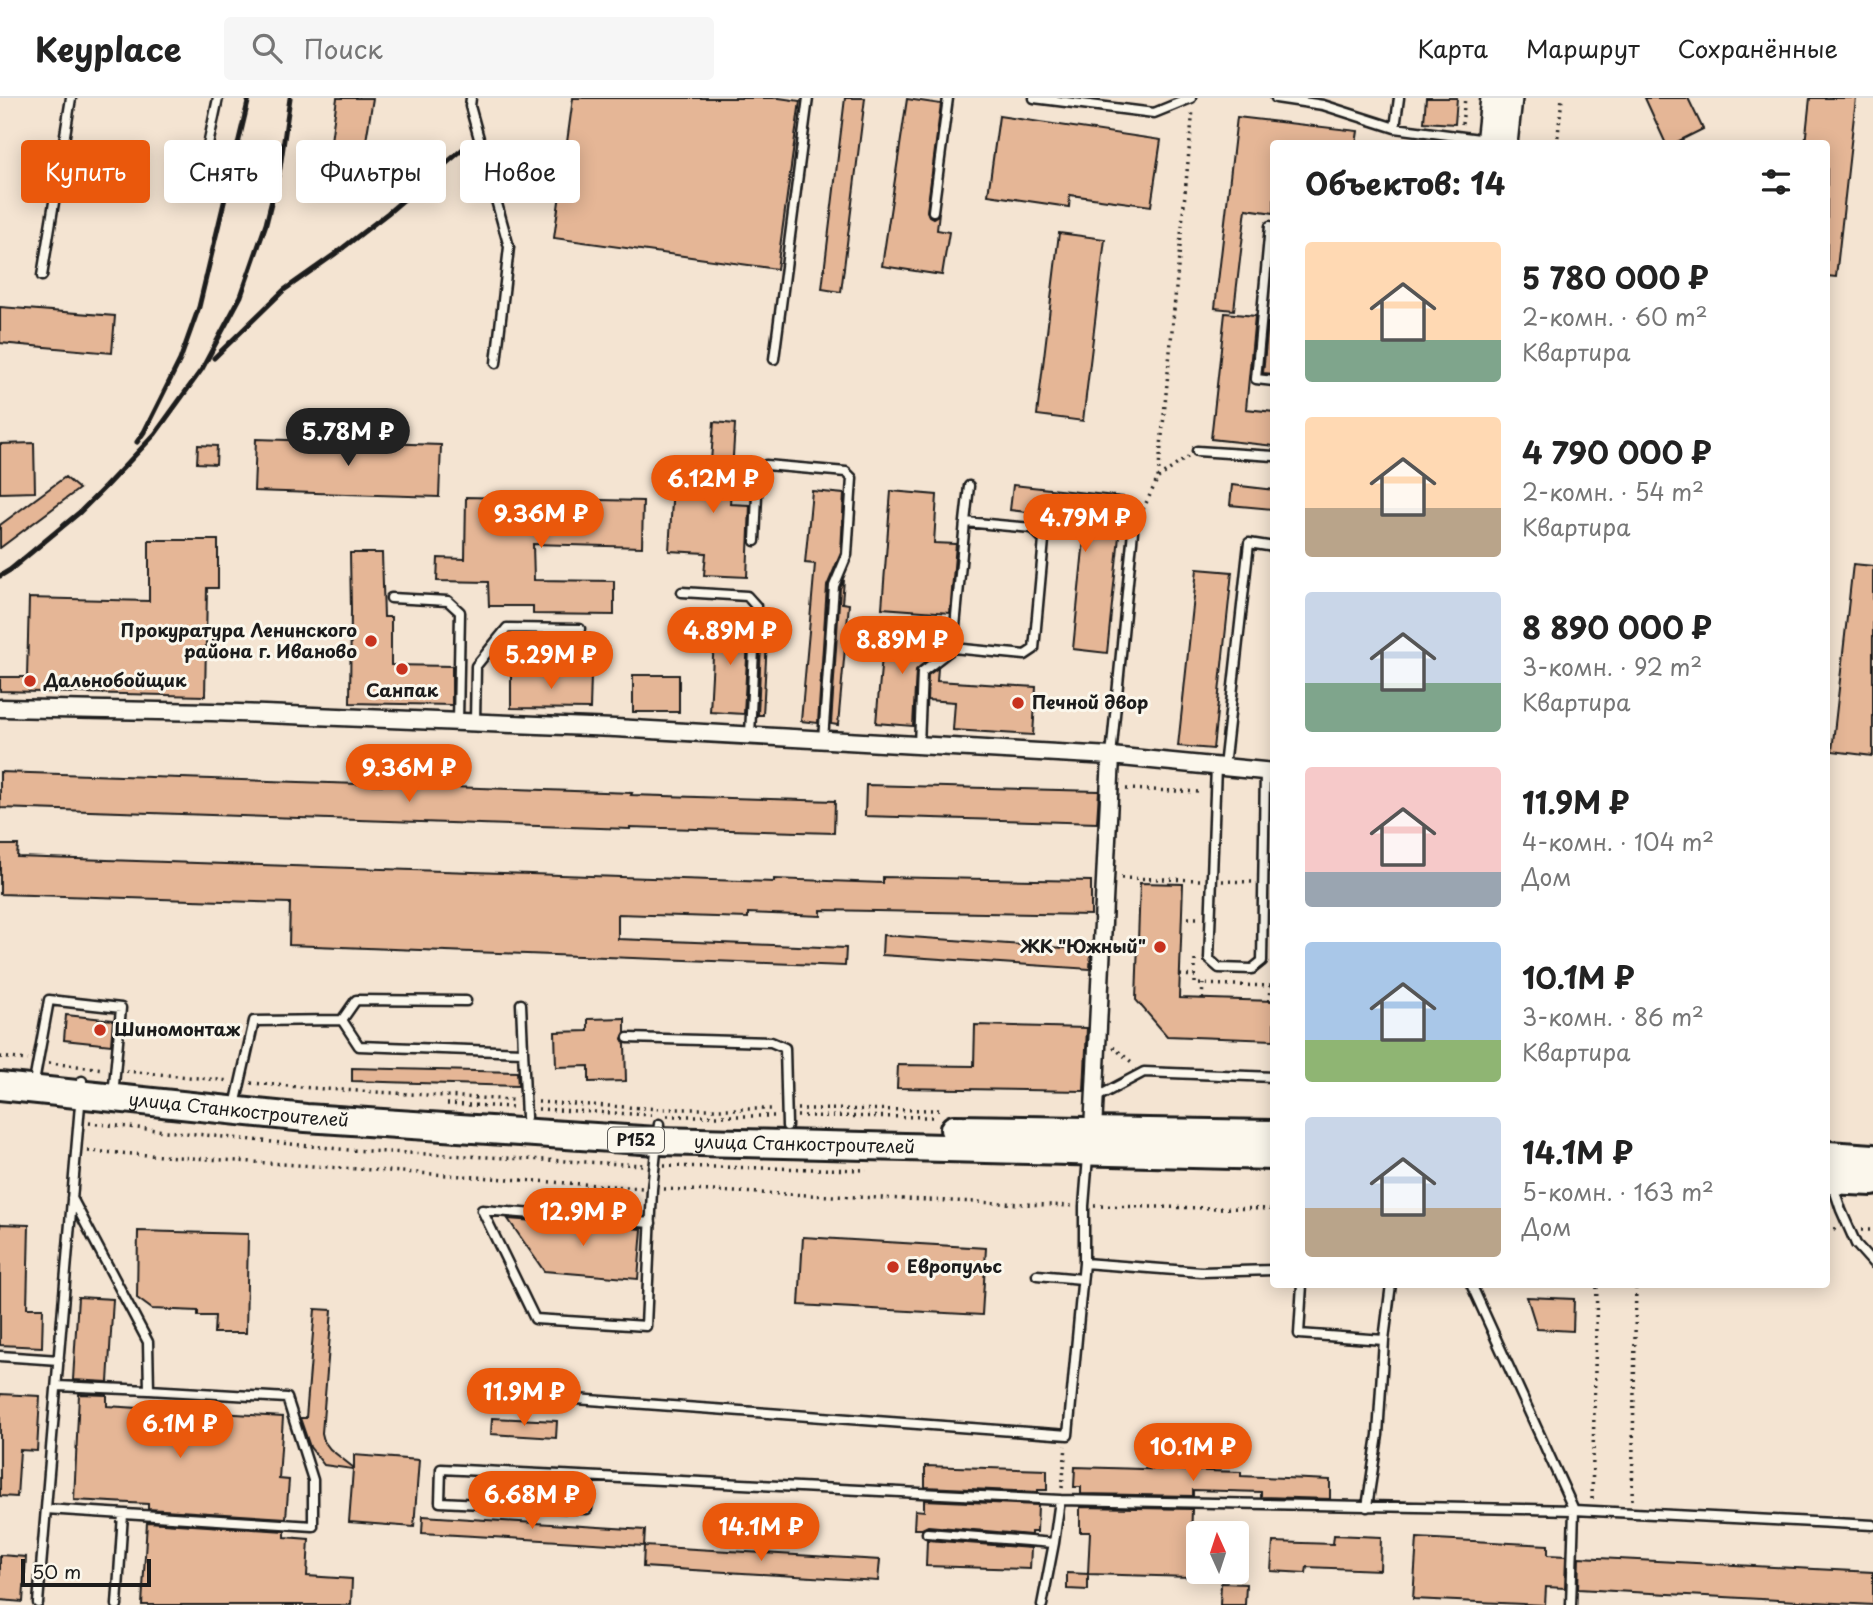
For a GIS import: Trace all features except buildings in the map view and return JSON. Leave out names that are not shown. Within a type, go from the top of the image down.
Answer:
[{"type":"main road","points":[[1493,98],[1494,140]]},
{"type":"main road","points":[[1495,140],[1510,98]]},
{"type":"main road","name":"улица Станкостроителей","points":[[0,1073],[36,1068],[82,1087],[115,1077],[238,1089],[307,1105],[526,1109],[658,1133],[787,1117],[1270,1156]]},
{"type":"main road","name":"улица Станкостроителей","points":[[0,1086],[82,1087],[306,1118],[658,1133],[1091,1141],[1270,1134]]},
{"type":"main road","points":[[1830,1171],[1873,1158]]},
{"type":"main road","points":[[1830,1172],[1873,1182]]},
{"type":"street","points":[[0,708],[212,712],[750,735],[1111,756],[1270,771]]},
{"type":"street","points":[[1091,1141],[1111,756]]},
{"type":"lane","points":[[42,276],[71,98]]},
{"type":"lane","points":[[209,140],[218,98]]},
{"type":"lane","points":[[471,98],[470,106],[509,247],[496,363]]},
{"type":"lane","points":[[774,359],[808,98]]},
{"type":"lane","points":[[933,211],[948,98]]},
{"type":"lane","points":[[1034,98],[1154,113],[1193,98]]},
{"type":"lane","points":[[1276,98],[1323,101],[1395,128],[1483,140]]},
{"type":"lane","points":[[1395,128],[1399,98]]},
{"type":"lane","points":[[1270,226],[1256,379],[1270,381]]},
{"type":"lane","points":[[1197,451],[1270,456]]},
{"type":"lane","points":[[755,541],[758,471],[766,465],[846,471],[852,478],[847,555],[834,586],[823,740]]},
{"type":"lane","points":[[953,648],[969,486]]},
{"type":"lane","points":[[919,745],[922,672],[953,648],[1025,654],[1034,649],[1044,540],[1032,528],[965,522]]},
{"type":"lane","points":[[1111,756],[1133,531]]},
{"type":"lane","points":[[1270,546],[1250,543],[1220,766],[1209,959],[1219,968],[1252,969],[1262,961],[1270,771]]},
{"type":"lane","points":[[681,592],[747,596],[756,606],[750,735]]},
{"type":"lane","points":[[391,598],[448,601],[460,612],[457,722]]},
{"type":"lane","points":[[475,722],[476,666],[507,628],[580,629]]},
{"type":"lane","points":[[36,1068],[48,1000],[121,1007],[115,1077]]},
{"type":"lane","points":[[342,1020],[356,1000],[466,1001]]},
{"type":"lane","points":[[522,1004],[526,1109]]},
{"type":"lane","points":[[342,1020],[359,1046],[523,1052]]},
{"type":"lane","points":[[238,1089],[254,1021],[342,1020]]},
{"type":"lane","points":[[628,1038],[771,1042],[785,1048],[787,1117]]},
{"type":"lane","points":[[1095,1098],[1144,1072],[1270,1077]]},
{"type":"lane","points":[[38,1603],[82,1087]]},
{"type":"lane","points":[[651,1223],[482,1210],[535,1319],[646,1326],[651,1223],[652,1189],[658,1133]]},
{"type":"lane","points":[[480,1392],[1068,1435],[1084,1263],[1084,1206],[1091,1141]]},
{"type":"lane","points":[[1830,1178],[1856,1244],[1873,1263]]},
{"type":"lane","points":[[72,1198],[148,1342],[149,1390]]},
{"type":"lane","points":[[1084,1263],[1201,1272],[1270,1270]]},
{"type":"lane","points":[[1037,1275],[1082,1279]]},
{"type":"lane","points":[[1302,1288],[1299,1334],[1384,1340]]},
{"type":"lane","points":[[1367,1507],[1378,1435],[1390,1288]]},
{"type":"lane","points":[[1473,1288],[1574,1510],[1571,1605]]},
{"type":"lane","points":[[0,1356],[59,1360]]},
{"type":"lane","points":[[46,1509],[313,1526],[313,1480],[287,1398],[57,1386]]},
{"type":"lane","points":[[589,1477],[587,1509],[440,1502],[441,1469],[1060,1500],[1592,1510],[1873,1525]]},
{"type":"lane","points":[[1042,1605],[1060,1500]]},
{"type":"lane","points":[[117,1605],[123,1514]]},
{"type":"lane","points":[[926,1533],[1054,1543]]},
{"type":"path","points":[[1133,531],[1158,478],[1193,98]]},
{"type":"path","points":[[1460,136],[1465,98]]},
{"type":"path","points":[[1557,140],[1562,98]]},
{"type":"path","points":[[1158,478],[1197,451]]},
{"type":"path","points":[[1109,789],[1201,792]]},
{"type":"path","points":[[1188,918],[1197,918]]},
{"type":"path","points":[[1180,975],[1195,976]]},
{"type":"path","points":[[1195,984],[1270,986]]},
{"type":"path","points":[[1202,999],[1203,984]]},
{"type":"path","points":[[1269,1001],[1270,996]]},
{"type":"path","points":[[1098,1045],[1111,1045],[1144,1072]]},
{"type":"path","points":[[0,1057],[36,1068]]},
{"type":"path","points":[[0,1062],[238,1089],[325,1090],[526,1109]]},
{"type":"path","points":[[115,1077],[156,1080]]},
{"type":"path","points":[[445,1104],[661,1116],[947,1118]]},
{"type":"path","points":[[787,1117],[947,1110]]},
{"type":"path","points":[[78,1151],[652,1189],[1084,1206],[1270,1209]]},
{"type":"path","points":[[1592,1510],[1597,1288]]},
{"type":"path","points":[[1632,1513],[1636,1288]]},
{"type":"path","points":[[1060,1500],[1068,1435]]},
{"type":"railway","points":[[137,442],[180,360],[199,307],[249,98]]},
{"type":"railway","points":[[0,576],[80,512],[105,487],[155,434],[202,369],[241,296],[266,224],[280,168],[290,98]]},
{"type":"railway","points":[[214,358],[284,290],[388,213],[460,152]]},
{"type":"place","name":"Прокуратура Ленинского района г. Иваново","points":[[371,641]]},
{"type":"place","name":"Санпак","points":[[402,669]]},
{"type":"place","name":"Дальнобойщик","points":[[30,681]]},
{"type":"place","name":"Печной двор","points":[[1018,703]]},
{"type":"place","name":"ЖК \"Южный\"","points":[[1160,947]]},
{"type":"place","name":"Шиномонтаж","points":[[100,1030]]},
{"type":"place","name":"Европульс","points":[[893,1267]]}]
